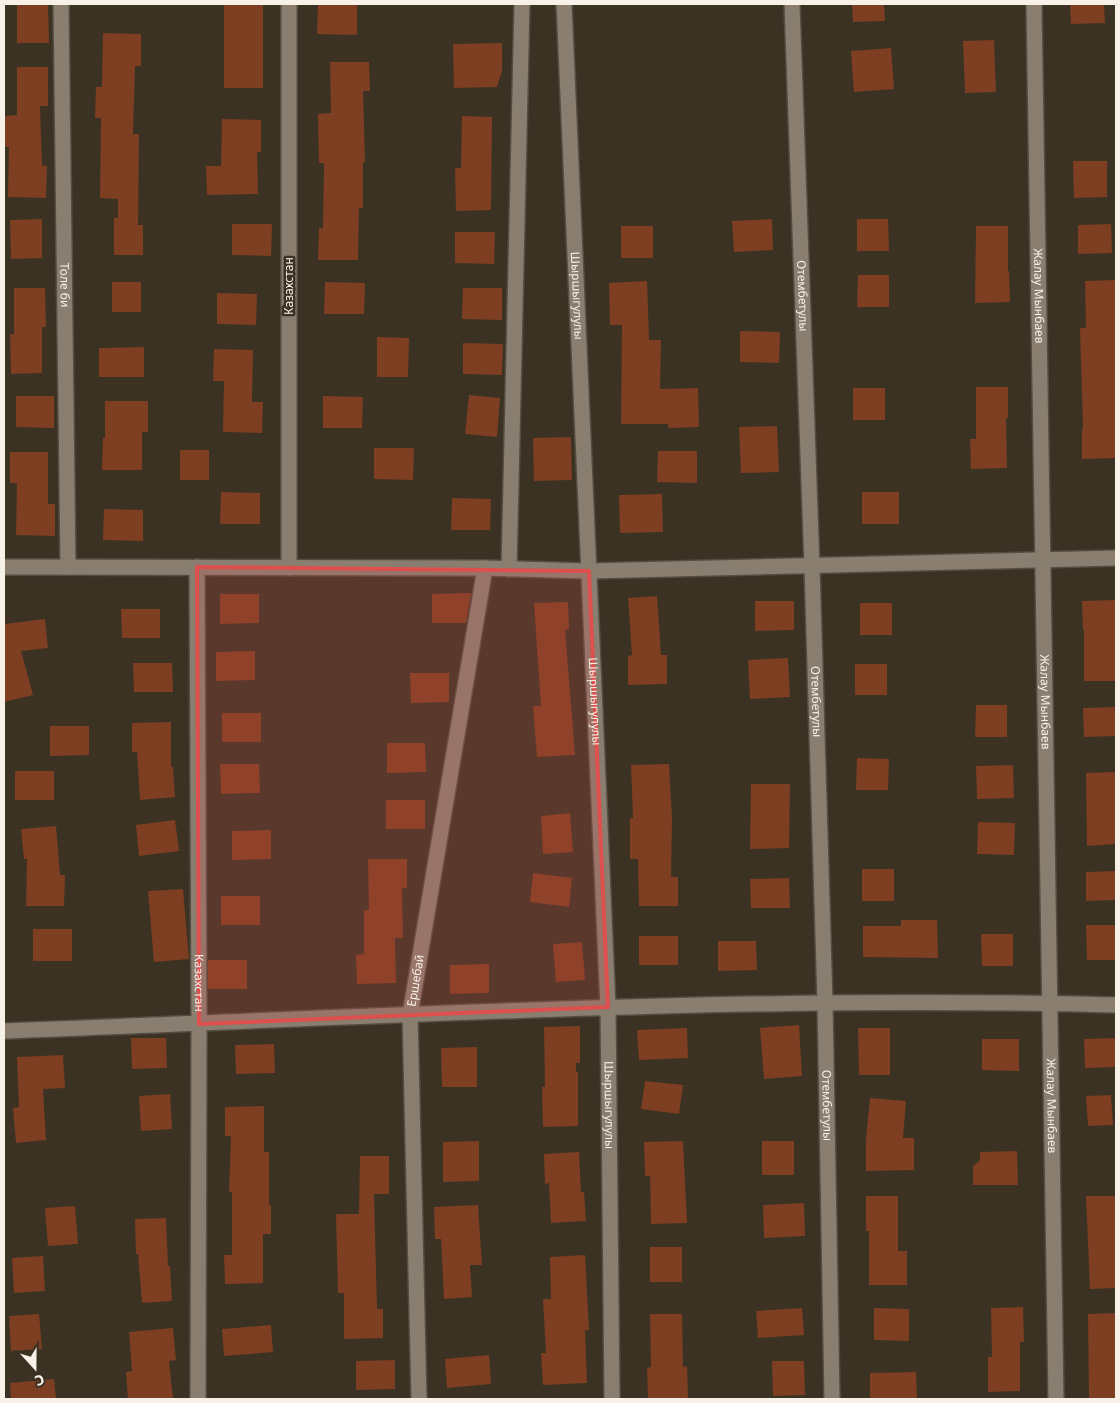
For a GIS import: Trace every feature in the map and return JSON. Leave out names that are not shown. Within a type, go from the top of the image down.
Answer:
[{"type":"street","name":"Толе би","points":[[61,4],[68,567]]},
{"type":"street","name":"Казахстан","points":[[289,4],[289,568]]},
{"type":"street","points":[[509,569],[522,4]]},
{"type":"street","name":"Шыршыгулулы","points":[[564,4],[608,1007],[612,1399]]},
{"type":"street","name":"Отембетулы","points":[[792,4],[825,1002],[832,1399]]},
{"type":"street","name":"Жалау Мынбаев","points":[[1034,4],[1056,1399]]},
{"type":"street","points":[[4,567],[485,568],[589,571],[812,567],[1116,558]]},
{"type":"street","name":"Казахстан","points":[[197,567],[198,1399]]},
{"type":"street","name":"Ершебай","points":[[419,1399],[410,1015],[485,568]]},
{"type":"street","points":[[4,1031],[608,1007],[825,1002],[1116,1006]]},
{"type":"highlighted area","points":[[197,567],[589,571],[608,1007],[199,1024]]},
{"type":"building","points":[[17,4],[48,4],[49,43],[17,43]]},
{"type":"building","points":[[318,4],[357,4],[357,35],[317,34]]},
{"type":"building","points":[[852,4],[884,4],[885,21],[853,22]]},
{"type":"building","points":[[1070,4],[1104,4],[1105,23],[1071,24]]},
{"type":"building","points":[[224,5],[263,5],[263,88],[224,88]]},
{"type":"building","points":[[103,33],[141,34],[141,66],[135,66],[133,134],[139,134],[138,225],[143,225],[143,255],[114,255],[114,218],[118,218],[118,199],[100,198],[101,118],[95,118],[96,87],[102,87]]},
{"type":"building","points":[[994,40],[996,92],[965,93],[963,41]]},
{"type":"building","points":[[502,43],[502,71],[497,87],[454,88],[453,44]]},
{"type":"building","points":[[891,48],[894,89],[854,92],[851,51]]},
{"type":"building","points":[[330,62],[369,62],[370,91],[363,91],[365,162],[363,162],[363,208],[359,208],[358,260],[318,260],[319,228],[323,228],[324,163],[319,163],[318,114],[331,113]]},
{"type":"building","points":[[17,67],[48,67],[48,106],[40,106],[42,166],[47,166],[46,198],[8,197],[9,147],[4,147],[4,116],[17,115]]},
{"type":"building","points":[[462,116],[492,117],[491,210],[456,211],[455,168],[461,168]]},
{"type":"building","points":[[222,119],[261,120],[261,152],[257,152],[258,194],[207,195],[206,166],[221,166]]},
{"type":"building","points":[[1073,161],[1107,161],[1107,197],[1074,198]]},
{"type":"building","points":[[42,219],[42,258],[11,259],[10,220]]},
{"type":"building","points":[[772,219],[773,250],[734,252],[732,221]]},
{"type":"building","points":[[857,219],[888,219],[889,251],[857,251]]},
{"type":"building","points":[[232,224],[272,224],[271,256],[232,255]]},
{"type":"building","points":[[1111,224],[1112,253],[1078,254],[1078,225]]},
{"type":"building","points":[[621,226],[653,226],[653,258],[621,258]]},
{"type":"building","points":[[976,226],[1008,226],[1010,302],[975,303]]},
{"type":"building","points":[[455,232],[495,232],[494,264],[455,263]]},
{"type":"building","points":[[858,275],[889,275],[889,307],[857,307]]},
{"type":"building","points":[[1116,280],[1116,458],[1082,459],[1080,328],[1086,328],[1085,281]]},
{"type":"building","points":[[647,281],[649,340],[661,340],[660,389],[698,388],[699,427],[668,428],[668,424],[621,424],[622,325],[610,325],[609,283]]},
{"type":"building","points":[[112,282],[141,282],[141,312],[112,312]]},
{"type":"building","points":[[325,282],[365,283],[364,314],[324,314]]},
{"type":"building","points":[[14,288],[45,288],[46,327],[42,327],[42,373],[11,374],[10,334],[14,334]]},
{"type":"building","points":[[463,288],[502,288],[502,320],[462,319]]},
{"type":"building","points":[[217,293],[257,294],[256,325],[217,324]]},
{"type":"building","points":[[740,331],[780,332],[779,363],[740,362]]},
{"type":"building","points":[[377,337],[409,338],[408,377],[377,377]]},
{"type":"building","points":[[463,343],[503,344],[502,375],[463,374]]},
{"type":"building","points":[[144,347],[144,377],[99,377],[99,348]]},
{"type":"building","points":[[214,349],[253,350],[252,402],[263,402],[262,433],[223,432],[224,381],[213,381]]},
{"type":"building","points":[[976,387],[1008,387],[1008,418],[1006,418],[1007,468],[971,469],[970,439],[976,439]]},
{"type":"building","points":[[853,388],[885,388],[885,420],[853,420]]},
{"type":"building","points":[[469,395],[500,398],[497,437],[465,434]]},
{"type":"building","points":[[16,396],[54,396],[54,428],[16,427]]},
{"type":"building","points":[[323,396],[363,397],[362,428],[323,428]]},
{"type":"building","points":[[105,401],[148,401],[148,432],[142,432],[142,470],[102,470],[103,438],[105,438]]},
{"type":"building","points":[[777,426],[779,472],[741,473],[739,427]]},
{"type":"building","points":[[571,437],[572,480],[534,481],[533,438]]},
{"type":"building","points":[[374,448],[414,448],[413,480],[374,479]]},
{"type":"building","points":[[180,450],[209,450],[209,480],[180,480]]},
{"type":"building","points":[[658,451],[697,451],[697,483],[657,482]]},
{"type":"building","points":[[10,452],[48,452],[48,504],[55,504],[55,536],[16,535],[17,483],[10,483]]},
{"type":"building","points":[[221,492],[260,493],[260,524],[220,524]]},
{"type":"building","points":[[862,492],[899,492],[899,524],[862,524]]},
{"type":"building","points":[[662,494],[663,532],[620,533],[619,495]]},
{"type":"building","points":[[452,498],[491,499],[490,530],[451,530]]},
{"type":"building","points":[[104,509],[143,510],[143,541],[103,540]]},
{"type":"building","points":[[471,593],[466,623],[432,623],[432,594]]},
{"type":"building","points":[[220,594],[259,594],[259,623],[220,624]]},
{"type":"building","points":[[657,596],[661,655],[667,655],[667,684],[628,685],[628,656],[632,655],[628,598]]},
{"type":"building","points":[[1116,600],[1116,681],[1084,681],[1082,601]]},
{"type":"building","points":[[755,601],[794,601],[794,630],[755,631]]},
{"type":"building","points":[[568,602],[569,629],[565,630],[575,755],[537,757],[533,706],[541,706],[534,603]]},
{"type":"building","points":[[860,603],[892,603],[892,635],[860,635]]},
{"type":"building","points":[[121,609],[160,609],[160,638],[122,638]]},
{"type":"building","points":[[45,619],[48,648],[21,651],[33,695],[4,702],[4,624]]},
{"type":"building","points":[[255,651],[255,680],[216,681],[216,652]]},
{"type":"building","points":[[788,658],[790,697],[750,699],[748,660]]},
{"type":"building","points":[[133,663],[172,663],[173,692],[134,692]]},
{"type":"building","points":[[855,664],[887,664],[887,695],[855,695]]},
{"type":"building","points":[[410,673],[449,673],[449,702],[411,703]]},
{"type":"building","points":[[976,705],[1007,705],[1007,737],[975,737]]},
{"type":"building","points":[[1116,707],[1116,736],[1084,737],[1083,708]]},
{"type":"building","points":[[222,713],[261,713],[261,742],[222,742]]},
{"type":"building","points":[[171,722],[171,767],[173,767],[175,797],[140,800],[137,752],[132,752],[132,723]]},
{"type":"building","points":[[50,726],[89,726],[89,755],[50,756]]},
{"type":"building","points":[[387,743],[425,743],[426,772],[387,773]]},
{"type":"building","points":[[857,758],[889,759],[888,790],[856,790]]},
{"type":"building","points":[[220,764],[259,764],[260,793],[221,794]]},
{"type":"building","points":[[669,764],[672,818],[671,877],[678,877],[678,906],[639,906],[638,859],[630,859],[630,818],[633,818],[631,765]]},
{"type":"building","points":[[1013,765],[1014,798],[977,799],[976,766]]},
{"type":"building","points":[[15,771],[54,771],[54,800],[15,800]]},
{"type":"building","points":[[1116,772],[1116,844],[1087,846],[1086,773]]},
{"type":"building","points":[[751,784],[790,784],[789,848],[750,849]]},
{"type":"building","points":[[386,800],[425,800],[425,829],[386,829]]},
{"type":"building","points":[[570,813],[573,852],[543,854],[541,816]]},
{"type":"building","points":[[175,820],[179,851],[139,856],[136,825]]},
{"type":"building","points":[[978,822],[1015,823],[1014,855],[977,854]]},
{"type":"building","points":[[56,826],[60,875],[65,875],[64,906],[26,906],[27,859],[24,859],[21,829]]},
{"type":"building","points":[[271,830],[271,859],[232,860],[232,831]]},
{"type":"building","points":[[368,859],[407,859],[407,888],[402,888],[403,938],[395,938],[396,983],[357,984],[356,955],[364,954],[364,910],[369,910]]},
{"type":"building","points":[[862,869],[894,869],[894,901],[862,901]]},
{"type":"building","points":[[1116,871],[1116,900],[1086,901],[1086,872]]},
{"type":"building","points":[[533,873],[572,878],[569,907],[530,902]]},
{"type":"building","points":[[789,878],[790,908],[751,908],[750,879]]},
{"type":"building","points":[[183,889],[189,959],[154,962],[148,891]]},
{"type":"building","points":[[221,896],[260,896],[260,925],[221,925]]},
{"type":"building","points":[[901,920],[937,920],[938,958],[863,957],[863,926],[901,926]]},
{"type":"building","points":[[1086,925],[1116,925],[1116,960],[1087,960]]},
{"type":"building","points":[[33,929],[72,929],[72,961],[33,961]]},
{"type":"building","points":[[981,934],[1013,934],[1013,966],[982,966]]},
{"type":"building","points":[[639,936],[678,936],[678,965],[639,965]]},
{"type":"building","points":[[718,941],[756,941],[757,970],[718,971]]},
{"type":"building","points":[[582,942],[585,980],[556,982],[553,944]]},
{"type":"building","points":[[208,960],[247,960],[247,989],[208,989]]},
{"type":"building","points":[[489,964],[489,993],[450,994],[450,965]]},
{"type":"building","points":[[799,1025],[802,1076],[764,1079],[760,1028]]},
{"type":"building","points":[[580,1026],[580,1063],[576,1063],[576,1072],[578,1072],[578,1126],[543,1127],[542,1087],[545,1087],[544,1027]]},
{"type":"building","points":[[687,1028],[688,1058],[639,1060],[637,1030]]},
{"type":"building","points":[[858,1028],[890,1028],[890,1075],[859,1075]]},
{"type":"building","points":[[131,1038],[166,1038],[167,1068],[132,1069]]},
{"type":"building","points":[[1116,1038],[1116,1067],[1085,1068],[1084,1039]]},
{"type":"building","points":[[982,1039],[1019,1039],[1019,1071],[982,1070]]},
{"type":"building","points":[[274,1044],[275,1073],[236,1074],[235,1045]]},
{"type":"building","points":[[477,1047],[477,1087],[442,1087],[441,1048]]},
{"type":"building","points":[[63,1055],[65,1088],[43,1089],[46,1140],[16,1143],[13,1108],[19,1107],[17,1057]]},
{"type":"building","points":[[645,1081],[683,1085],[679,1114],[641,1109]]},
{"type":"building","points":[[170,1094],[172,1129],[141,1131],[139,1096]]},
{"type":"building","points":[[1111,1095],[1113,1125],[1088,1126],[1086,1096]]},
{"type":"building","points":[[870,1098],[906,1101],[903,1138],[914,1138],[914,1170],[866,1171],[866,1139]]},
{"type":"building","points":[[264,1106],[264,1152],[269,1152],[271,1234],[263,1234],[263,1283],[225,1284],[224,1255],[232,1255],[232,1192],[229,1192],[231,1136],[225,1136],[225,1107]]},
{"type":"building","points":[[479,1141],[479,1181],[443,1182],[443,1142]]},
{"type":"building","points":[[683,1141],[687,1223],[651,1224],[650,1176],[645,1176],[644,1142]]},
{"type":"building","points":[[762,1141],[794,1141],[794,1175],[762,1175]]},
{"type":"building","points":[[1017,1151],[1018,1185],[973,1185],[973,1166],[980,1160],[980,1152]]},
{"type":"building","points":[[579,1152],[581,1192],[584,1192],[586,1221],[551,1223],[549,1183],[545,1184],[544,1154]]},
{"type":"building","points":[[360,1156],[389,1156],[389,1194],[374,1194],[377,1309],[383,1309],[383,1338],[344,1339],[344,1293],[338,1293],[336,1214],[359,1214]]},
{"type":"building","points":[[866,1196],[898,1196],[898,1251],[907,1251],[907,1285],[869,1285],[869,1231],[866,1231]]},
{"type":"building","points":[[1086,1196],[1116,1196],[1116,1288],[1090,1289]]},
{"type":"building","points":[[804,1203],[805,1236],[764,1238],[763,1205]]},
{"type":"building","points":[[478,1205],[482,1265],[470,1265],[472,1297],[444,1299],[441,1239],[435,1239],[434,1207]]},
{"type":"building","points":[[75,1206],[78,1244],[48,1246],[45,1208]]},
{"type":"building","points":[[166,1218],[172,1301],[142,1303],[138,1254],[136,1254],[135,1219]]},
{"type":"building","points":[[650,1247],[682,1247],[682,1282],[650,1282]]},
{"type":"building","points":[[585,1255],[589,1330],[585,1330],[587,1383],[543,1385],[541,1353],[546,1353],[543,1299],[551,1299],[550,1257]]},
{"type":"building","points":[[43,1256],[45,1291],[14,1293],[12,1258]]},
{"type":"building","points":[[1023,1307],[1024,1342],[1020,1342],[1020,1391],[988,1392],[988,1357],[992,1357],[991,1308]]},
{"type":"building","points":[[802,1308],[804,1335],[758,1338],[756,1311]]},
{"type":"building","points":[[874,1308],[909,1309],[909,1341],[874,1340]]},
{"type":"building","points":[[1116,1313],[1116,1399],[1089,1399],[1088,1314]]},
{"type":"building","points":[[39,1314],[42,1349],[11,1351],[9,1316]]},
{"type":"building","points":[[650,1314],[682,1314],[683,1367],[687,1366],[688,1399],[648,1399],[647,1368],[651,1367]]},
{"type":"building","points":[[271,1325],[273,1352],[224,1356],[222,1329]]},
{"type":"building","points":[[173,1328],[176,1360],[169,1361],[173,1399],[128,1399],[126,1372],[132,1371],[129,1332]]},
{"type":"building","points":[[489,1355],[491,1384],[447,1388],[445,1359]]},
{"type":"building","points":[[395,1360],[395,1389],[356,1390],[356,1361]]},
{"type":"building","points":[[772,1361],[804,1361],[805,1395],[773,1396]]},
{"type":"building","points":[[916,1372],[917,1398],[870,1399],[870,1373]]},
{"type":"building","points":[[54,1379],[56,1399],[11,1399],[10,1383]]}]
